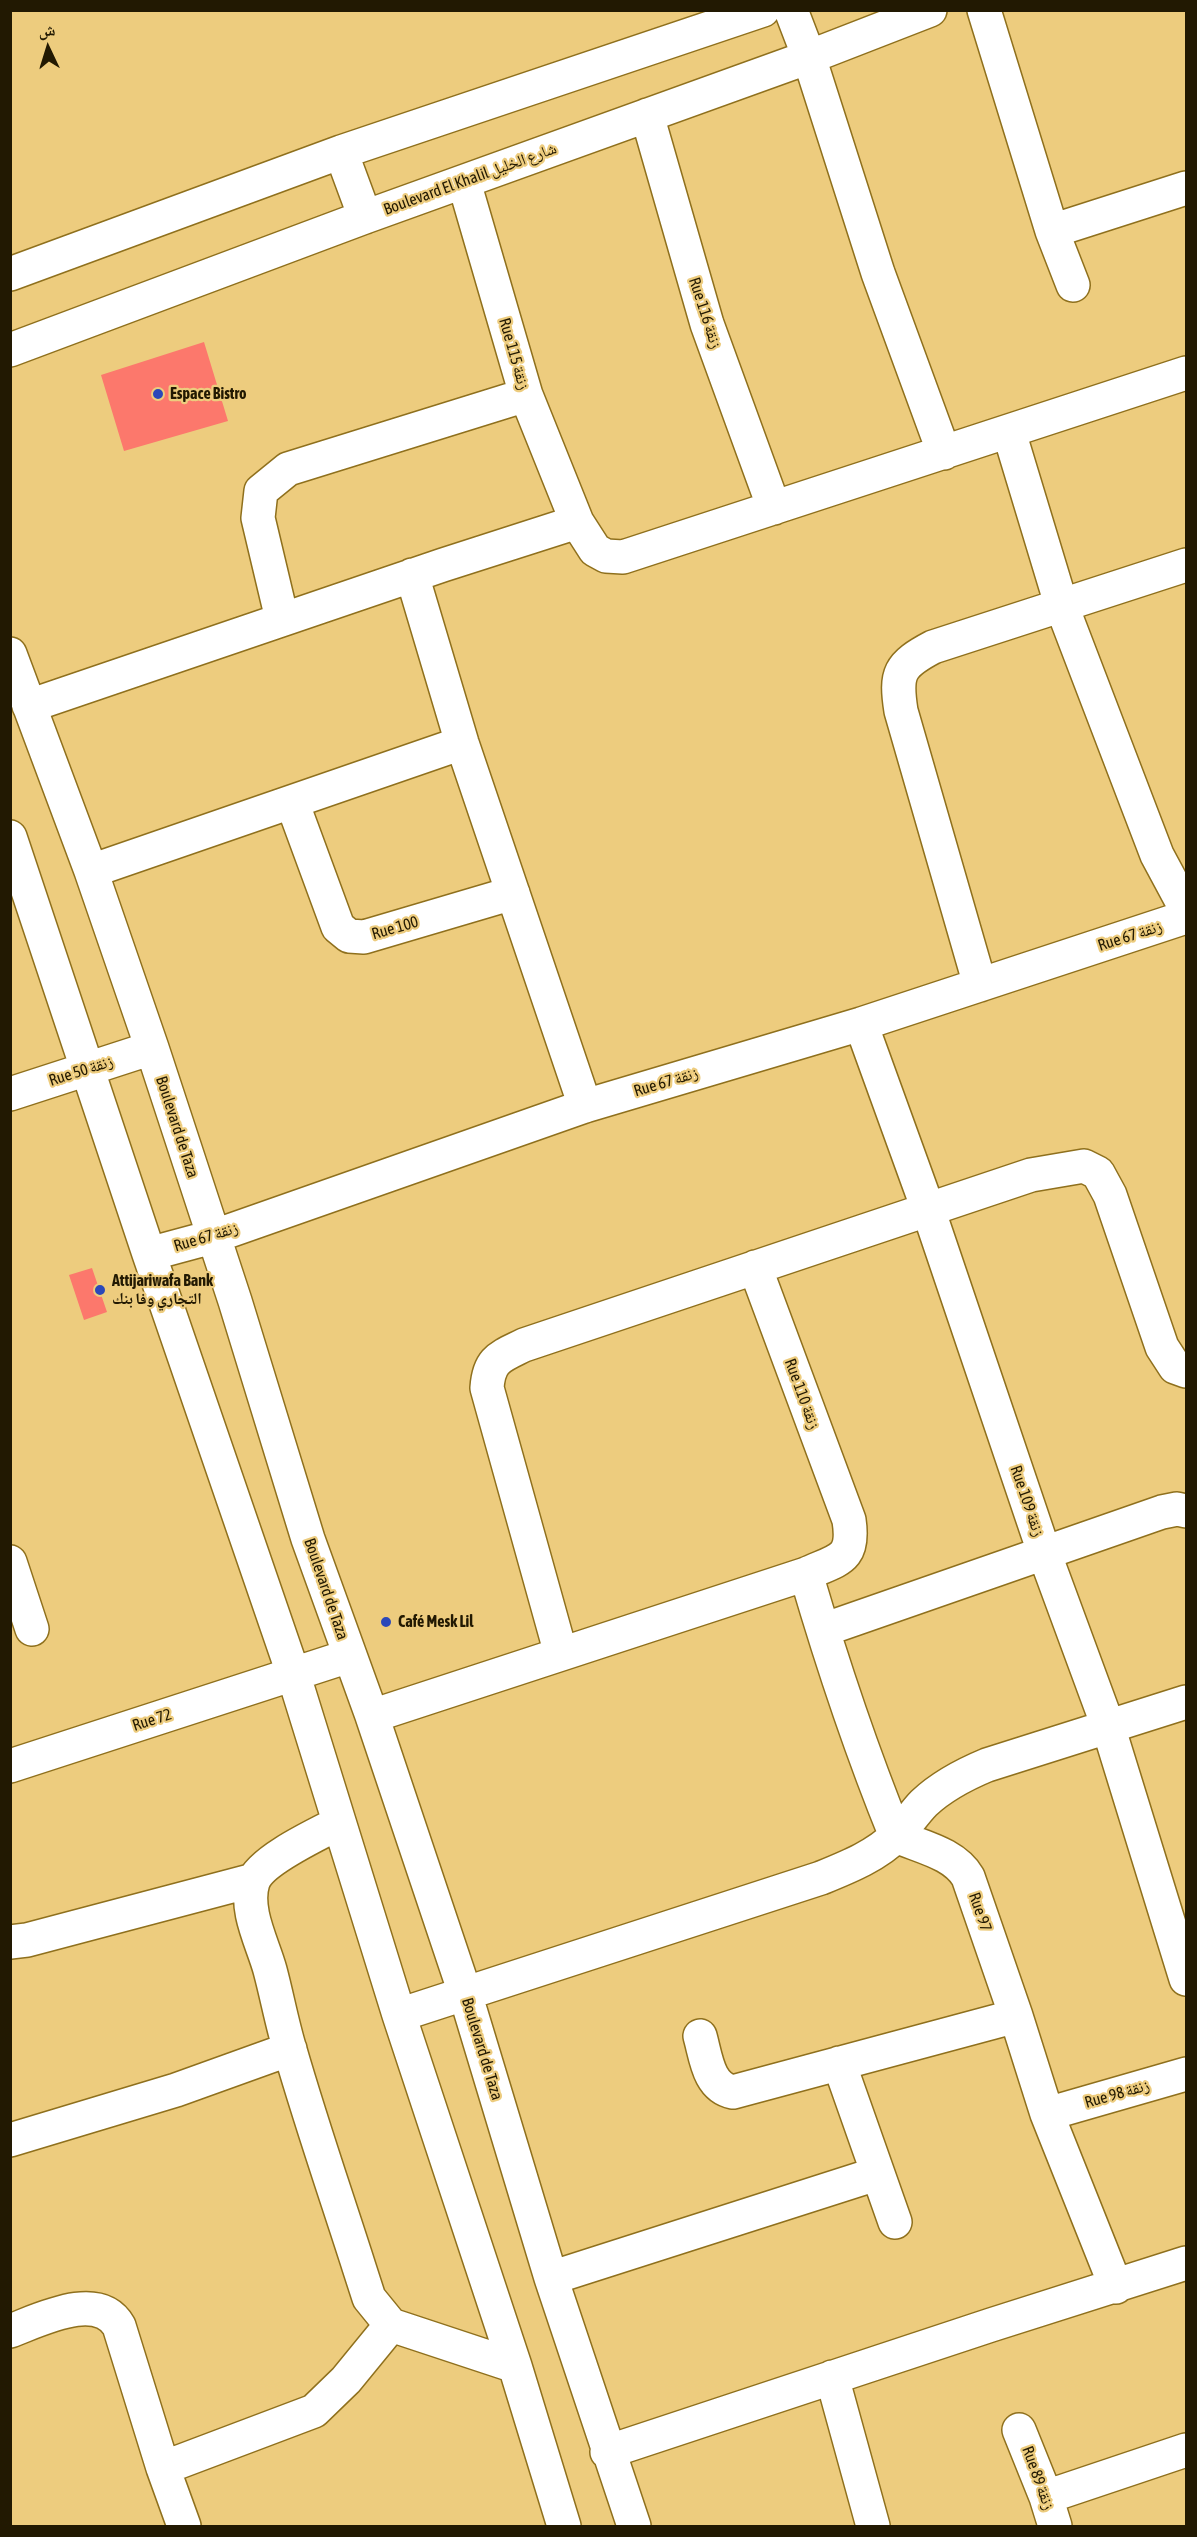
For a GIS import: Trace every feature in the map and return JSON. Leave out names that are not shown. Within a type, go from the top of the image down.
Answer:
[{"type":"street","points":[[10,274],[341,152],[763,10]]},
{"type":"street","points":[[791,10],[878,273],[944,453]]},
{"type":"street","name":"Boulevard El Khalil شارع الخليل","points":[[10,350],[364,217],[808,57],[930,10]]},
{"type":"street","points":[[984,10],[1052,231],[1073,285]]},
{"type":"street","name":"Rue 116 زنقة","points":[[647,115],[707,324],[774,508]]},
{"type":"street","points":[[341,152],[364,217]]},
{"type":"street","name":"Rue 115 زنقة","points":[[464,182],[526,395],[577,522],[595,550],[606,556],[623,557],[1186,373]]},
{"type":"street","points":[[1052,231],[1186,188]]},
{"type":"street","points":[[282,620],[258,518],[261,491],[288,469],[526,395]]},
{"type":"street","points":[[1009,432],[1061,604],[1156,855],[1186,909]]},
{"type":"street","points":[[29,706],[412,575],[577,522]]},
{"type":"street","points":[[980,985],[901,711],[897,688],[901,670],[912,658],[933,647],[1186,565]]},
{"type":"street","points":[[412,575],[462,743],[585,1106]]},
{"type":"street","name":"Boulevard de Taza","points":[[10,654],[92,870],[152,1048],[212,1237],[235,1301],[308,1539],[372,1716],[465,1993],[551,2278],[607,2452],[634,2526]]},
{"type":"street","points":[[92,870],[462,743]]},
{"type":"street","name":"Rue 100","points":[[292,801],[338,927],[349,936],[364,938],[513,893]]},
{"type":"street","points":[[10,837],[149,1254],[293,1673],[399,2015],[515,2366],[564,2526]]},
{"type":"street","name":"Rue 67 زنقة","points":[[149,1254],[212,1237],[585,1106],[861,1024],[1186,917]]},
{"type":"street","name":"Rue 109 زنقة","points":[[861,1024],[928,1209],[1045,1555],[1108,1726],[1184,1958]]},
{"type":"street","name":"Rue 50 زنقة","points":[[10,1094],[152,1048]]},
{"type":"street","points":[[561,1654],[487,1388],[488,1372],[497,1359],[524,1346],[928,1209],[1042,1173],[1084,1166],[1098,1173],[1110,1195],[1162,1347],[1175,1367],[1186,1371]]},
{"type":"street","name":"Rue 110 زنقة","points":[[755,1267],[849,1520],[852,1539],[844,1555],[807,1574]]},
{"type":"street","points":[[823,1630],[1045,1555],[1162,1512],[1177,1509],[1186,1511]]},
{"type":"street","points":[[10,1562],[33,1629]]},
{"type":"street","points":[[372,1716],[807,1574],[823,1630],[873,1779],[896,1836]]},
{"type":"street","name":"Rue 72","points":[[10,1766],[349,1656]]},
{"type":"street","points":[[399,2015],[821,1878],[859,1862],[896,1836],[923,1804],[943,1787],[961,1776],[987,1765],[1186,1702]]},
{"type":"street","points":[[339,1823],[282,1854],[267,1865],[254,1880],[251,1900],[290,2049],[369,2298],[391,2325],[515,2366]]},
{"type":"street","name":"Rue 97","points":[[896,1836],[952,1859],[962,1866],[968,1876],[1047,2114],[1116,2287]]},
{"type":"street","points":[[10,1942],[27,1940],[254,1880]]},
{"type":"street","points":[[700,2036],[713,2080],[721,2087],[734,2092],[1016,2016]]},
{"type":"street","points":[[10,2140],[176,2090],[290,2049]]},
{"type":"street","points":[[839,2063],[894,2222]]},
{"type":"street","name":"Rue 98 زنقة","points":[[1047,2114],[1186,2074]]},
{"type":"street","points":[[551,2278],[876,2174]]},
{"type":"street","points":[[607,2452],[832,2377],[1186,2264]]},
{"type":"street","points":[[10,2331],[66,2311],[92,2308],[114,2316],[120,2326],[163,2469],[184,2526]]},
{"type":"street","points":[[163,2469],[314,2411],[346,2380],[391,2325]]},
{"type":"street","points":[[832,2377],[873,2526]]},
{"type":"street","name":"Rue 89 زنقة","points":[[1019,2430],[1051,2512]]},
{"type":"street","points":[[1051,2512],[1186,2450]]},
{"type":"building","points":[[204,342],[228,421],[124,451],[101,375]]},
{"type":"building","points":[[92,1268],[107,1312],[84,1320],[69,1275]]},
{"type":"place","name":"Espace Bistro","points":[[158,394]]},
{"type":"place","name":"Attijariwafa Bank التجاري وفا بنك","points":[[100,1290]]},
{"type":"place","name":"Café Mesk Lil","points":[[386,1622]]}]
